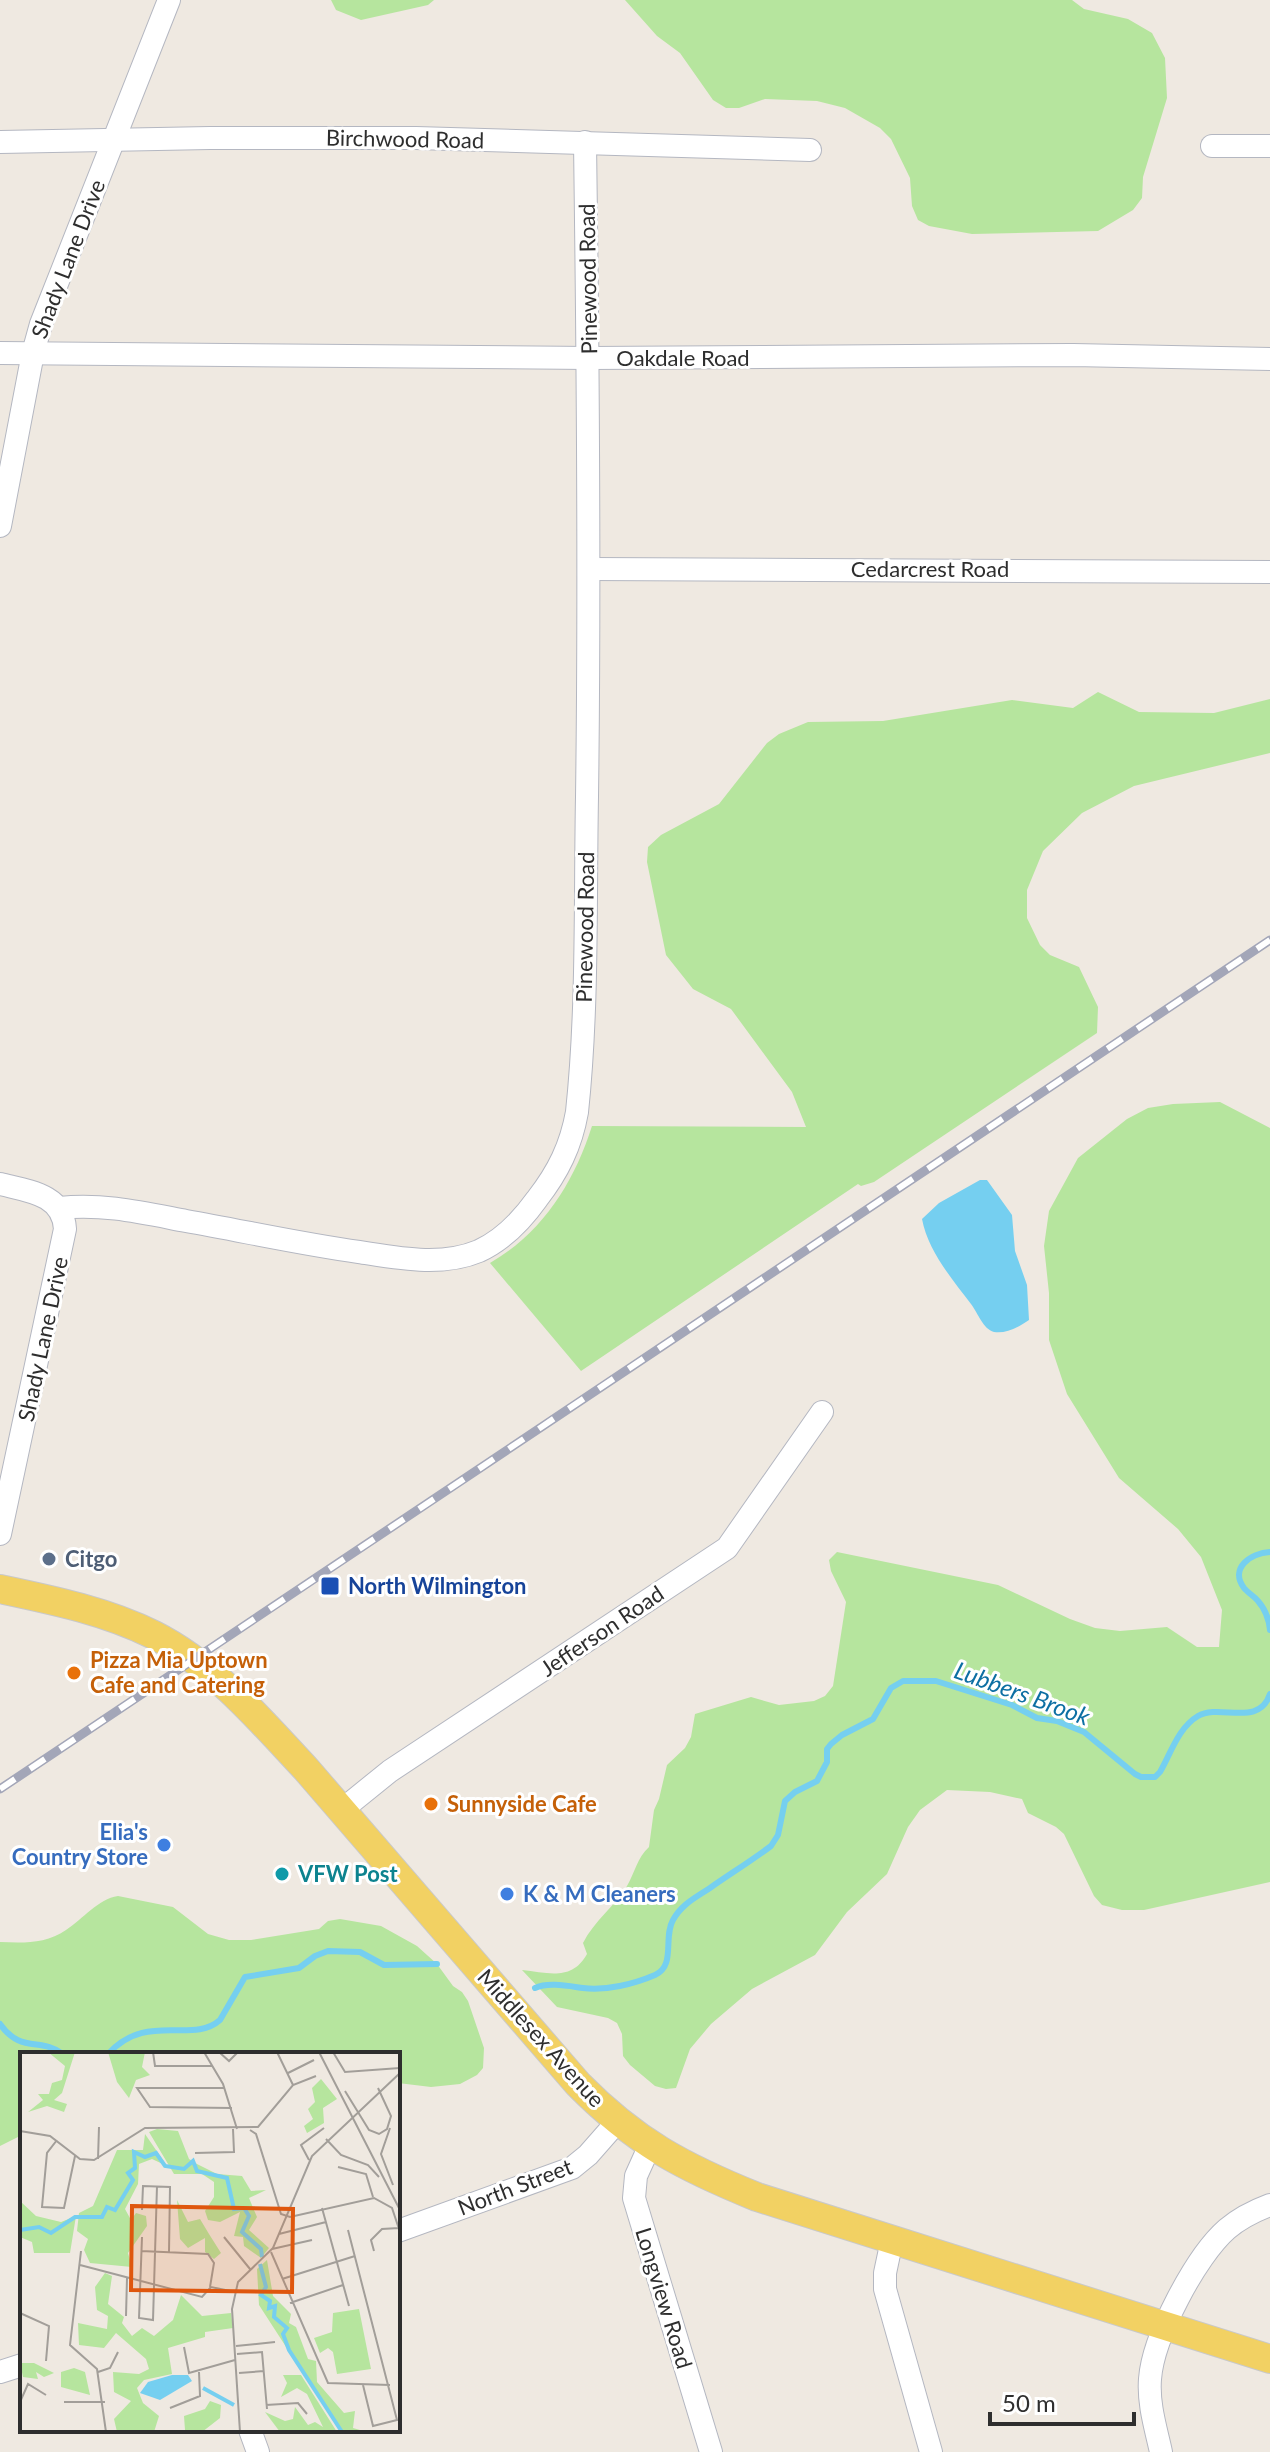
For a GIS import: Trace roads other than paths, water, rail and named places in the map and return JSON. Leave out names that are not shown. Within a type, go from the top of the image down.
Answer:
[{"type":"main road","name":"Middlesex Avenue","points":[[0,1589],[63,1603],[123,1623],[155,1636],[192,1659],[262,1720],[343,1809],[578,2084],[617,2122],[650,2145],[694,2170],[757,2197],[1270,2359]]},
{"type":"street","name":"Shady Lane Drive","points":[[0,526],[33,353],[51,298],[169,0]]},
{"type":"street","name":"Birchwood Road","points":[[0,142],[416,138],[810,150]]},
{"type":"street","name":"Pinewood Road","points":[[60,1208],[85,1206],[138,1212],[341,1250],[426,1260],[477,1251],[508,1232],[527,1213],[559,1168],[573,1131],[578,1099],[584,971],[589,569],[585,142]]},
{"type":"street","points":[[1212,146],[1270,146]]},
{"type":"street","name":"Oakdale Road","points":[[0,353],[589,358],[1073,355],[1270,359]]},
{"type":"street","name":"Cedarcrest Road","points":[[589,569],[1270,572]]},
{"type":"street","points":[[0,1184],[49,1198],[60,1208]]},
{"type":"street","name":"Shady Lane Drive","points":[[0,1534],[64,1237],[65,1221],[60,1208]]},
{"type":"street","name":"Jefferson Road","points":[[343,1809],[390,1771],[727,1548],[822,1412]]},
{"type":"street","name":"North Street","points":[[400,2230],[572,2168],[617,2122]]},
{"type":"street","name":"Longview Road","points":[[650,2145],[636,2176],[634,2198],[711,2452]]},
{"type":"street","points":[[1161,2452],[1151,2406],[1150,2379],[1165,2326],[1194,2269],[1220,2236],[1245,2216],[1270,2205]]},
{"type":"street","points":[[892,2240],[885,2289],[931,2452]]},
{"type":"street","points":[[0,2372],[20,2366]]},
{"type":"street","points":[[251,2432],[258,2452]]},
{"type":"water","points":[[980,1180],[987,1180],[1012,1215],[1015,1251],[1027,1285],[1029,1320],[1003,1332],[994,1332],[984,1324],[935,1253],[922,1219],[939,1203]]},
{"type":"waterway","name":"Lubbers Brook","points":[[1270,1552],[1249,1559],[1239,1574],[1244,1588],[1263,1608],[1270,1630]]},
{"type":"waterway","name":"Lubbers Brook","points":[[535,1988],[552,1985],[610,1988],[661,1971],[667,1958],[670,1927],[680,1910],[771,1846],[778,1835],[785,1801],[817,1781],[827,1762],[827,1749],[831,1744],[873,1719],[891,1688],[903,1681],[936,1681],[1012,1705],[1037,1718],[1057,1721],[1084,1732],[1141,1777],[1155,1777],[1160,1772],[1180,1734],[1198,1716],[1257,1710],[1265,1704],[1270,1694]]},
{"type":"waterway","name":"Lubbers Brook","points":[[110,2052],[138,2034],[209,2027],[220,2020],[245,1977],[299,1968],[328,1951],[360,1952],[384,1965],[437,1964]]},
{"type":"waterway","name":"Lubbers Brook","points":[[0,2024],[16,2039],[60,2052]]},
{"type":"railway","points":[[0,1789],[1270,940]]},
{"type":"place","name":"Citgo","points":[[49,1559]]},
{"type":"place","name":"North Wilmington","points":[[330,1586]]},
{"type":"place","name":"Pizza Mia Uptown Cafe and Catering","points":[[74,1673]]},
{"type":"place","name":"Sunnyside Cafe","points":[[431,1804]]},
{"type":"place","name":"Elia's Country Store","points":[[164,1845]]},
{"type":"place","name":"VFW Post","points":[[282,1874]]},
{"type":"place","name":"K & M Cleaners","points":[[507,1894]]}]
